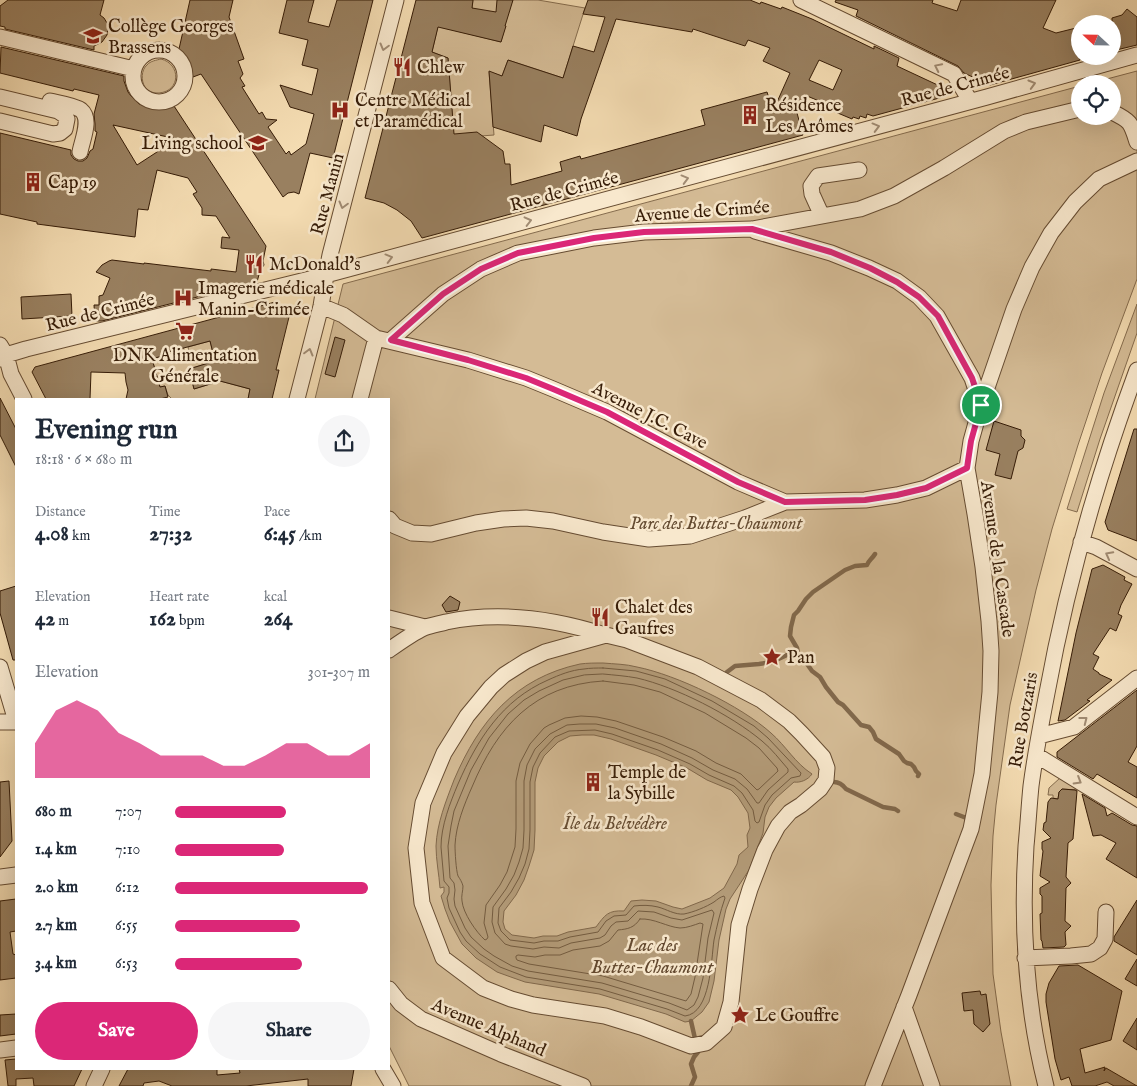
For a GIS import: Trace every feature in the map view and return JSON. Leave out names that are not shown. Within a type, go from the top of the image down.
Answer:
[{"type":"street","name":"Rue Manin","points":[[297,398],[321,306],[326,275],[396,0]]},
{"type":"street","points":[[801,0],[954,74],[970,101]]},
{"type":"street","points":[[0,37],[134,70]]},
{"type":"street","name":"Rue de Crimée","points":[[2,353],[26,349],[326,275],[1137,55]]},
{"type":"street","points":[[0,89],[82,110],[86,116],[86,123],[80,152]]},
{"type":"street","points":[[0,97],[58,112],[64,114],[67,119],[65,129],[60,134],[0,121]]},
{"type":"street","name":"Avenue de Crimée","points":[[384,339],[420,314],[443,294],[481,269],[518,253],[594,238],[644,232],[752,229],[860,209],[894,196],[1004,131],[1026,122],[1071,111]]},
{"type":"street","points":[[1121,116],[1132,126],[1137,139]]},
{"type":"street","name":"Avenue de la Cascade","points":[[873,1086],[971,828],[982,774],[987,736],[991,651],[982,567],[967,468],[971,441],[981,405],[1014,309],[1032,267],[1051,233],[1074,202],[1099,179],[1137,160]]},
{"type":"street","points":[[822,216],[812,194],[811,186],[818,176],[860,170]]},
{"type":"street","points":[[752,229],[831,252],[870,268],[897,282],[919,297],[938,316],[972,378],[981,405]]},
{"type":"street","name":"Avenue J.C. Cave","points":[[321,306],[343,315],[384,339],[468,360],[526,378],[553,389],[607,412],[738,482],[785,502],[865,500],[897,495],[926,488],[967,468]]},
{"type":"street","points":[[360,398],[384,339]]},
{"type":"street","points":[[2,353],[23,398]]},
{"type":"street","name":"Rue Botzaris","points":[[1046,1086],[1034,1035],[1026,958],[1024,898],[1031,787],[1052,662],[1081,542],[1137,370]]},
{"type":"street","points":[[390,520],[395,526],[412,533],[430,534],[476,523],[526,518],[650,539],[690,536],[745,518],[785,502]]},
{"type":"street","points":[[1081,542],[1137,569]]},
{"type":"street","points":[[390,618],[425,627]]},
{"type":"street","points":[[390,649],[425,627],[456,620],[508,618],[559,623],[583,628],[627,640],[698,667],[761,700],[789,721],[823,757],[827,768],[826,780],[820,790],[790,812],[778,826],[765,850],[750,888],[739,925],[731,1002],[724,1027],[706,1043],[691,1046],[605,1016],[533,1005],[483,988],[443,958],[422,903],[416,848],[423,803],[444,754],[467,716],[491,687],[504,675],[526,661],[545,652],[606,635]]},
{"type":"street","points":[[0,666],[15,718]]},
{"type":"street","points":[[1039,736],[1074,727],[1137,678]]},
{"type":"street","points":[[0,722],[15,722]]},
{"type":"street","points":[[1036,755],[1137,817]]},
{"type":"street","points":[[0,877],[15,874]]},
{"type":"street","points":[[1026,958],[1091,954],[1100,948],[1105,938],[1106,912]]},
{"type":"street","name":"Avenue Alphand","points":[[390,990],[401,1004],[421,1019],[501,1054],[583,1086]]},
{"type":"street","points":[[904,1007],[932,1086]]},
{"type":"street","points":[[0,1050],[15,1048]]},
{"type":"street","points":[[94,1086],[102,1070]]},
{"type":"green space","points":[[473,0],[538,0],[585,8],[563,78],[508,60],[502,76],[489,72],[494,135],[454,138],[448,58],[432,52],[438,26],[501,42],[505,26],[472,8]]},
{"type":"green space","points":[[161,59],[172,66],[176,77],[175,83],[171,88],[159,93],[148,90],[142,79],[145,67]]},
{"type":"green space","name":"Parc des Buttes-Chaumont","points":[[1137,71],[1137,279],[1102,373],[1052,529],[1010,705],[996,805],[991,885],[993,974],[1011,1086],[409,1086],[390,1048],[390,398],[315,398],[343,284],[1071,88],[1071,125],[1121,125],[1121,75]]},
{"type":"green space","points":[[1137,304],[1137,333],[1077,512],[1067,509],[1104,393]]},
{"type":"green space","points":[[210,341],[215,361],[189,369],[194,389],[220,381],[250,389],[248,398],[171,398],[165,386],[160,387],[152,359],[161,356],[160,353],[183,346],[185,353],[189,352],[188,347]]},
{"type":"green space","points":[[1060,778],[1078,790],[1062,789],[1059,792],[1058,799],[1053,798],[1053,795],[1048,795],[1049,788]]},
{"type":"water","name":"Lac des Buttes-Chaumont","points":[[580,664],[629,665],[653,671],[689,684],[726,702],[771,733],[812,774],[804,781],[794,782],[769,807],[765,817],[763,833],[749,870],[730,899],[726,909],[709,1002],[702,1012],[691,1021],[685,1022],[666,1014],[599,994],[525,982],[497,972],[476,958],[462,944],[450,922],[441,896],[444,892],[444,887],[440,888],[437,862],[438,829],[454,780],[475,739],[502,705],[518,691],[536,680]],"holes":[[[594,735],[656,755],[731,790],[748,813],[750,828],[747,835],[748,847],[739,855],[737,864],[724,888],[710,898],[682,909],[656,901],[631,901],[624,911],[614,911],[607,914],[596,927],[557,936],[534,938],[512,935],[505,929],[503,922],[504,911],[524,880],[534,850],[535,782],[538,768],[544,756],[558,742],[570,736]]]},
{"type":"building","name":"Collège Georges Brassens","points":[[8,0],[104,0],[100,15],[107,23],[107,35],[102,42],[94,46],[94,50],[5,29],[5,27],[0,26],[0,6]]},
{"type":"building","points":[[190,0],[233,0],[229,17],[244,59],[238,61],[243,74],[240,78],[245,86],[242,87],[259,114],[262,112],[266,119],[277,120],[268,127],[286,154],[289,151],[291,155],[306,144],[314,114],[290,107],[280,85],[312,95],[318,69],[302,65],[308,40],[279,33],[287,0],[314,0],[308,22],[329,27],[337,0],[373,0],[333,158],[310,153],[299,194],[294,192],[288,193],[283,197],[201,74],[193,77],[189,61],[179,49]]},
{"type":"building","points":[[416,0],[473,0],[472,8],[496,12],[497,0],[513,0],[501,42],[438,27],[432,52],[448,58],[454,134],[477,132],[503,151],[505,164],[510,164],[511,185],[562,171],[560,162],[580,156],[581,159],[705,125],[701,110],[767,92],[773,111],[790,73],[763,61],[770,48],[748,40],[745,46],[693,29],[692,32],[616,19],[581,119],[577,136],[544,125],[541,142],[493,127],[489,71],[502,76],[508,60],[563,78],[573,46],[594,52],[605,17],[583,14],[588,0],[750,0],[781,9],[782,7],[812,19],[874,49],[874,46],[899,58],[897,66],[944,88],[943,97],[873,116],[867,114],[866,118],[860,116],[859,119],[853,117],[852,119],[833,111],[834,109],[827,107],[828,105],[805,95],[797,113],[803,135],[422,238],[411,221],[397,210],[384,203],[365,198]],"holes":[[[819,60],[842,70],[833,90],[809,80]]]},
{"type":"building","points":[[836,0],[933,0],[932,3],[957,11],[961,0],[1056,0],[1043,28],[1056,33],[1071,29],[1071,62],[990,85],[964,73],[958,66],[856,16],[858,10],[835,2]]},
{"type":"building","points":[[1127,9],[1137,17],[1137,45],[1121,49],[1121,15]]},
{"type":"building","points":[[1,47],[124,76],[128,92],[139,104],[154,109],[174,106],[266,246],[264,265],[257,282],[102,321],[95,321],[94,305],[99,305],[99,296],[103,295],[110,278],[96,272],[109,261],[236,272],[239,250],[221,248],[222,237],[230,238],[216,216],[202,215],[202,208],[193,194],[197,192],[188,178],[157,170],[148,210],[138,209],[135,237],[37,224],[37,222],[0,214],[0,133],[71,150],[71,155],[74,159],[83,161],[93,149],[97,132],[95,131],[94,114],[99,95],[74,89],[73,91],[0,73]],"holes":[[[113,125],[177,139],[137,165]]]},
{"type":"building","points":[[71,294],[72,316],[22,319],[21,297]]},
{"type":"building","points":[[275,302],[289,317],[276,370],[279,370],[272,398],[248,398],[250,389],[220,381],[194,389],[189,369],[215,361],[210,341],[161,354],[162,356],[152,359],[160,387],[165,386],[168,397],[164,398],[126,398],[128,390],[125,373],[91,372],[90,398],[45,398],[32,372],[35,367]]},
{"type":"building","points":[[335,337],[345,340],[335,377],[325,374]]},
{"type":"building","points":[[0,398],[15,427],[15,465],[0,435]]},
{"type":"building","points":[[994,421],[1021,430],[1021,436],[1025,440],[1023,448],[1018,451],[1011,479],[995,475],[1000,454],[986,450]]},
{"type":"building","points":[[1134,429],[1137,429],[1137,541],[1108,530],[1105,522]]},
{"type":"building","points":[[1103,565],[1125,577],[1124,580],[1132,584],[1121,605],[1118,614],[1122,616],[1116,631],[1110,628],[1093,654],[1099,657],[1093,669],[1112,680],[1087,700],[1090,701],[1065,720],[1058,721],[1076,633],[1092,569]]},
{"type":"building","points":[[15,586],[15,660],[13,660],[0,613],[0,591]]},
{"type":"building","points":[[450,596],[460,602],[458,610],[446,612],[442,605]]},
{"type":"building","points":[[1137,690],[1137,746],[1128,762],[1137,767],[1137,798],[1097,774],[1093,779],[1057,757],[1057,752]]},
{"type":"building","points":[[9,781],[12,841],[0,857],[0,782]]},
{"type":"building","points":[[1062,789],[1077,791],[1073,839],[1068,843],[1066,877],[1071,883],[1066,888],[1065,921],[1071,926],[1065,932],[1066,945],[1064,947],[1043,948],[1040,914],[1042,913],[1042,896],[1040,888],[1050,882],[1040,876],[1043,851],[1042,842],[1051,838],[1043,830],[1044,823],[1046,822],[1048,802],[1051,798],[1058,799],[1059,792]]},
{"type":"building","points":[[1082,794],[1105,808],[1107,816],[1112,813],[1137,826],[1137,878],[1106,859],[1116,843],[1101,835],[1093,836]]},
{"type":"building","points":[[15,899],[15,931],[10,932],[13,954],[15,955],[15,978],[0,980],[0,901]]},
{"type":"building","points":[[1137,900],[1137,955],[1114,941],[1114,937]]},
{"type":"building","points":[[1137,959],[1137,986],[1125,979]]},
{"type":"building","points":[[1078,965],[1122,991],[1111,1040],[1080,1049],[1085,1073],[1105,1067],[1104,1071],[1106,1068],[1137,1086],[1114,1086],[1107,1082],[1095,1086],[1072,1086],[1069,1077],[1061,1080],[1055,1059],[1046,994],[1049,983],[1059,966]]},
{"type":"building","points":[[980,991],[981,995],[986,994],[990,1024],[983,1032],[974,1024],[973,1010],[964,1011],[962,993]]},
{"type":"building","points":[[15,1014],[15,1034],[0,1036],[0,1015]]},
{"type":"building","points":[[1137,1018],[1137,1050],[1123,1041]]},
{"type":"building","points":[[15,1059],[15,1070],[82,1070],[74,1086],[34,1086],[33,1078],[16,1079],[16,1086],[8,1086],[5,1060]]},
{"type":"building","points":[[127,1070],[217,1070],[217,1075],[240,1073],[239,1070],[354,1070],[351,1086],[308,1086],[308,1079],[246,1086],[172,1086],[159,1081],[144,1083],[143,1086],[119,1086]]},
{"type":"waterway","points":[[727,672],[735,666],[772,662],[787,655],[798,653],[790,636],[791,627],[794,615],[806,599],[845,570],[855,566],[867,565],[875,554]]},
{"type":"waterway","points":[[798,653],[805,659],[812,671],[820,677],[838,702],[861,725],[869,727],[876,739],[899,754],[904,761],[911,764],[919,774],[918,776]]},
{"type":"waterway","points":[[834,782],[840,783],[846,789],[883,807],[898,811]]},
{"type":"waterway","points":[[956,814],[969,819]]},
{"type":"waterway","points":[[691,1021],[698,1052],[691,1064],[695,1077],[691,1086]]},
{"type":"place","name":"Collège Georges Brassens","points":[[93,36]]},
{"type":"place","name":"Chlew","points":[[402,67]]},
{"type":"place","name":"Centre Médical et Paramédical","points":[[340,110]]},
{"type":"place","name":"Résidence Les Arômes","points":[[750,115]]},
{"type":"place","name":"Living school","points":[[258,143]]},
{"type":"place","name":"Cap 19","points":[[33,182]]},
{"type":"place","name":"McDonald's","points":[[254,264]]},
{"type":"place","name":"Imagerie médicale Manin-Crimée","points":[[183,298]]},
{"type":"place","name":"DNK Alimentation Générale","points":[[185,331]]},
{"type":"place","name":"Chalet des Gaufres","points":[[600,617]]},
{"type":"place","name":"Pan","points":[[772,657]]},
{"type":"place","name":"Temple de la Sybille","points":[[593,782]]},
{"type":"place","name":"Le Gouffre","points":[[740,1015]]},
{"type":"route","points":[[752,229],[831,252],[870,268],[897,282],[919,297],[938,316],[972,378],[981,405],[971,441],[967,468],[926,488],[897,495],[865,500],[785,502],[738,482],[607,412],[553,389],[526,378],[468,360],[391,340],[443,294],[481,269],[518,253],[594,238],[644,232],[752,229]]},
{"type":"park label","name":"Île du Belvédère","points":[[615,823]]}]
